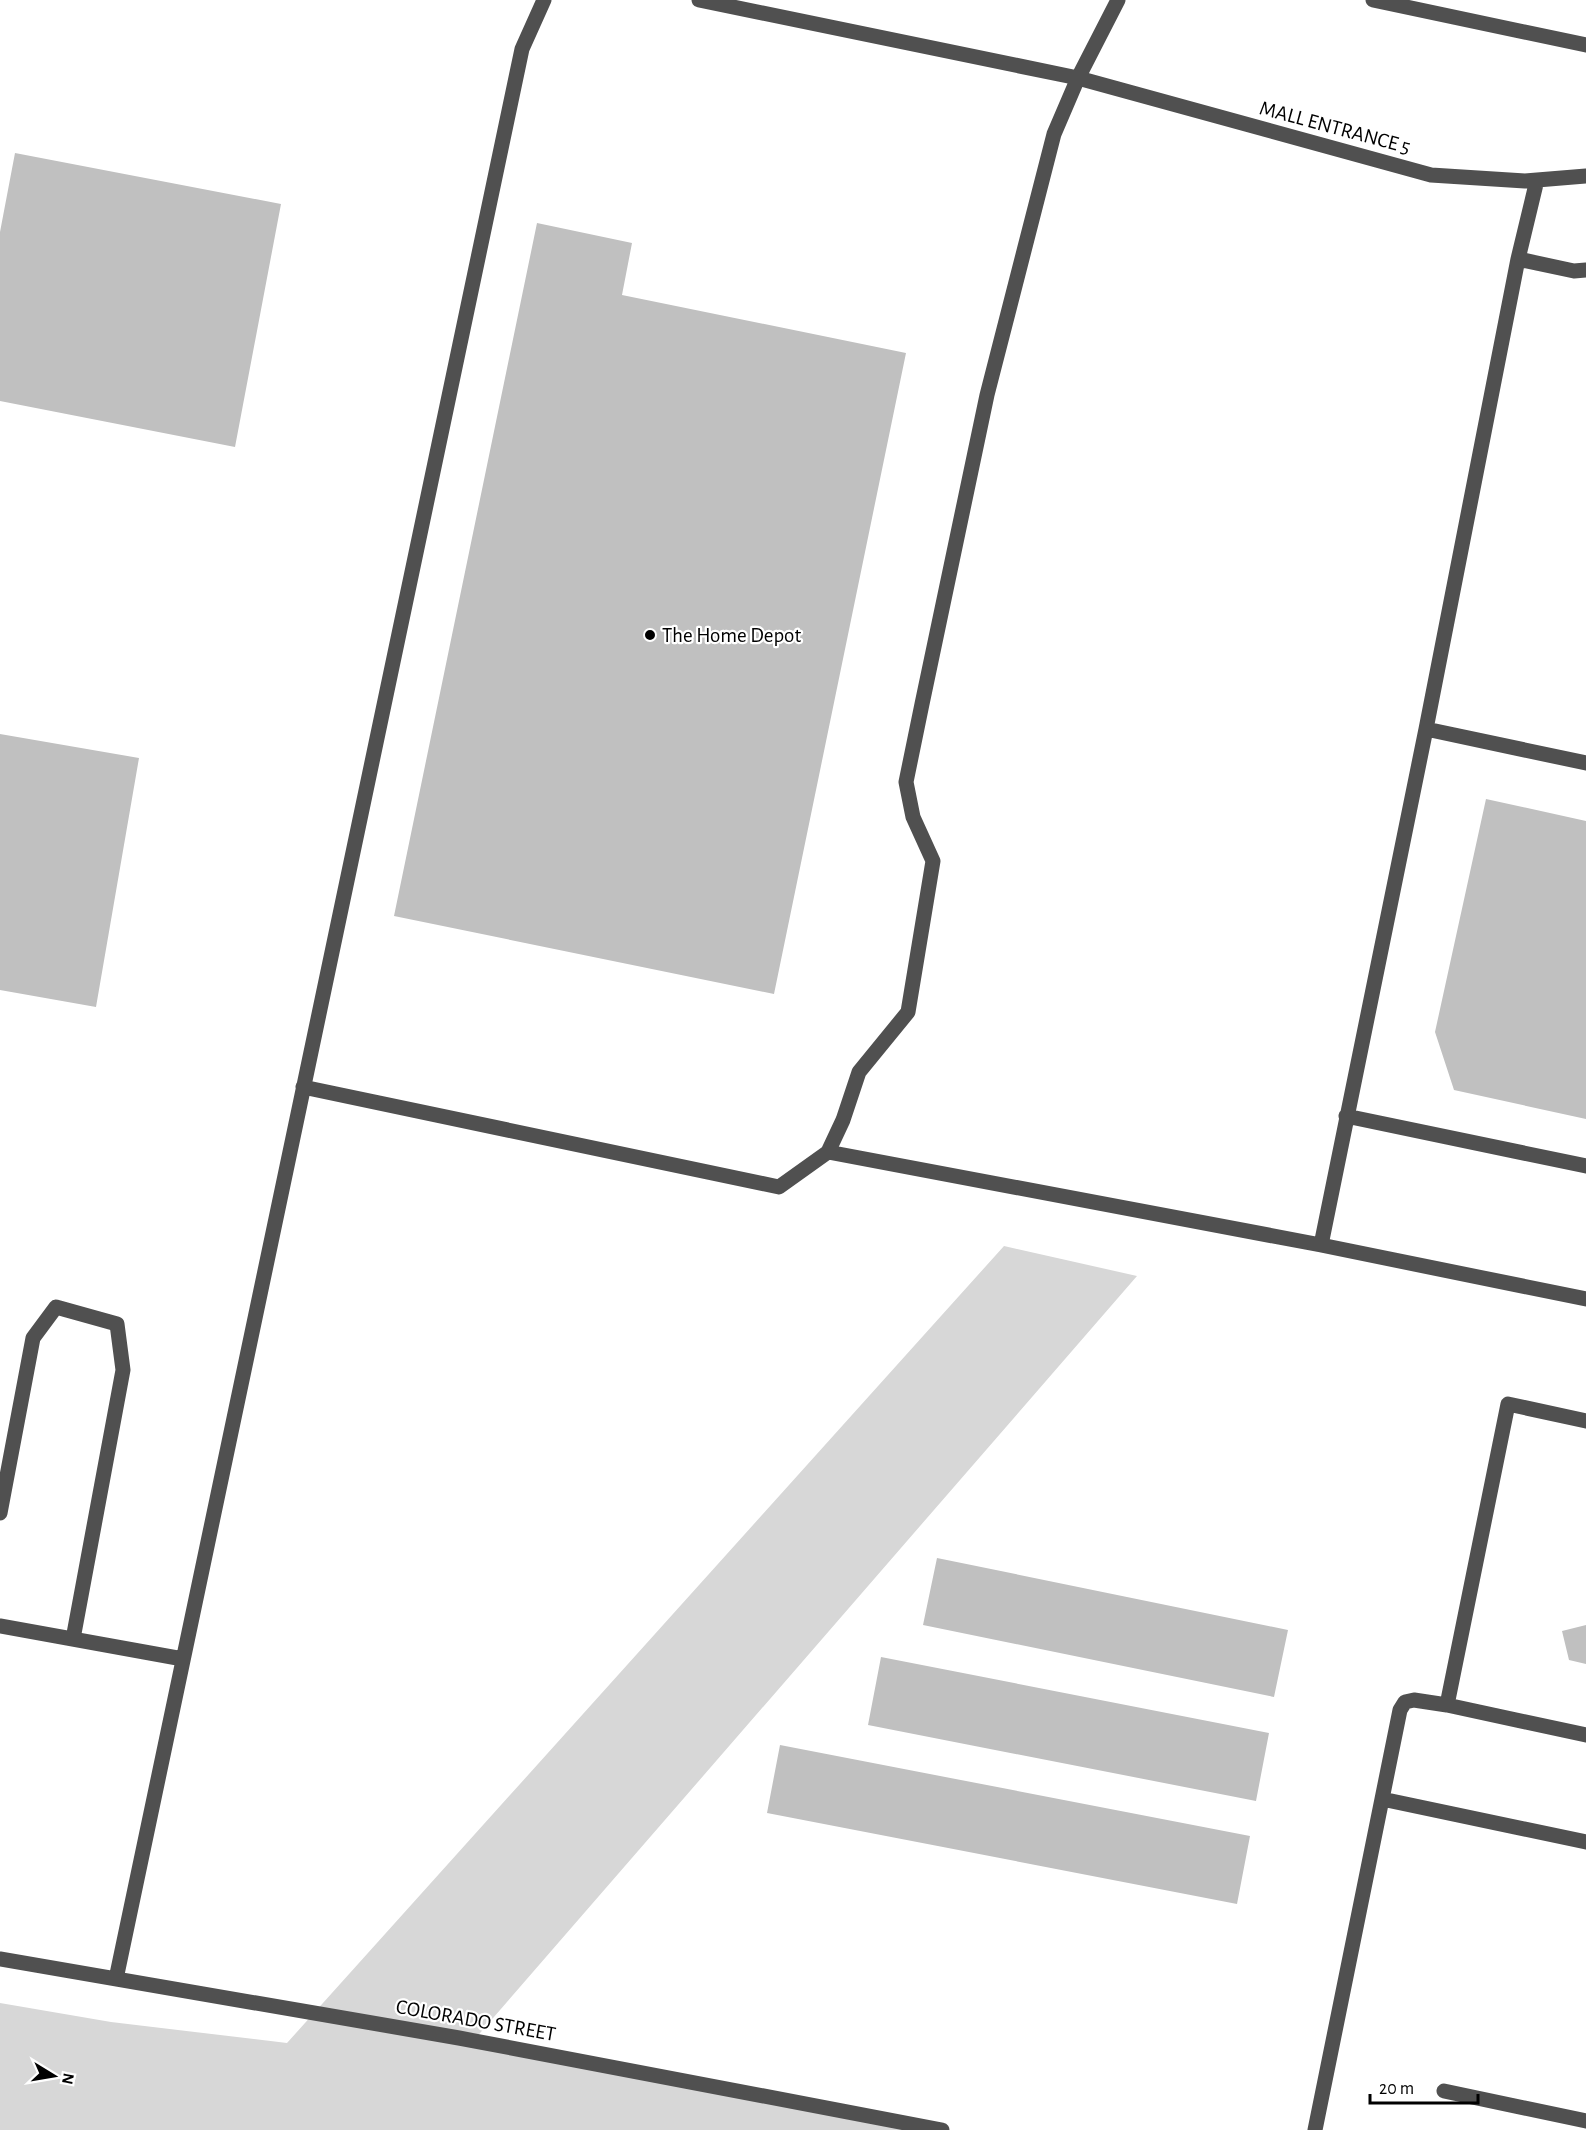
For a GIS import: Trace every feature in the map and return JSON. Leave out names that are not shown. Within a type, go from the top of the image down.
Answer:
[{"type":"street","points":[[116,1979],[522,48],[544,0]]},
{"type":"street","name":"MALL ENTRANCE 5","points":[[699,0],[1078,78],[1431,175],[1537,180],[1586,176]]},
{"type":"street","points":[[303,1087],[779,1187],[828,1152],[843,1120],[859,1072],[908,1012],[933,861],[913,817],[906,782],[987,395],[1054,134],[1078,78],[1118,0]]},
{"type":"street","points":[[1373,0],[1586,45]]},
{"type":"street","points":[[1320,1245],[1426,729],[1518,259],[1537,180]]},
{"type":"street","points":[[1518,259],[1574,271],[1586,270]]},
{"type":"street","points":[[1426,729],[1586,763]]},
{"type":"street","points":[[1346,1116],[1586,1166]]},
{"type":"street","points":[[828,1152],[1320,1245],[1586,1299]]},
{"type":"street","points":[[0,1512],[33,1338],[56,1306],[117,1324],[123,1370],[73,1639]]},
{"type":"street","points":[[1447,1705],[1508,1404],[1586,1421]]},
{"type":"street","points":[[0,1626],[183,1659]]},
{"type":"street","points":[[1315,2130],[1400,1710],[1405,1702],[1414,1700],[1447,1705],[1586,1735]]},
{"type":"street","points":[[1382,1798],[1586,1842]]},
{"type":"street","name":"COLORADO STREET","points":[[0,1959],[459,2038],[942,2130]]},
{"type":"street","points":[[1444,2091],[1586,2121]]},
{"type":"shaded area","points":[[1004,1246],[1137,1276],[474,2040],[942,2130],[0,2130],[0,2003],[111,2022],[287,2043]]},
{"type":"building","points":[[15,153],[281,204],[235,447],[0,401],[0,232]]},
{"type":"building","name":"The Home Depot","points":[[537,223],[632,243],[622,295],[906,353],[774,994],[394,916]]},
{"type":"building","points":[[0,734],[139,758],[96,1007],[0,990]]},
{"type":"building","points":[[1486,799],[1586,821],[1586,1119],[1454,1090],[1435,1032]]},
{"type":"building","points":[[937,1558],[1288,1630],[1274,1697],[923,1625]]},
{"type":"building","points":[[1586,1625],[1586,1664],[1569,1660],[1562,1631]]},
{"type":"building","points":[[881,1657],[1269,1733],[1256,1801],[868,1725]]},
{"type":"building","points":[[780,1745],[1250,1836],[1237,1904],[767,1813]]},
{"type":"place","name":"The Home Depot","points":[[650,635]]}]
